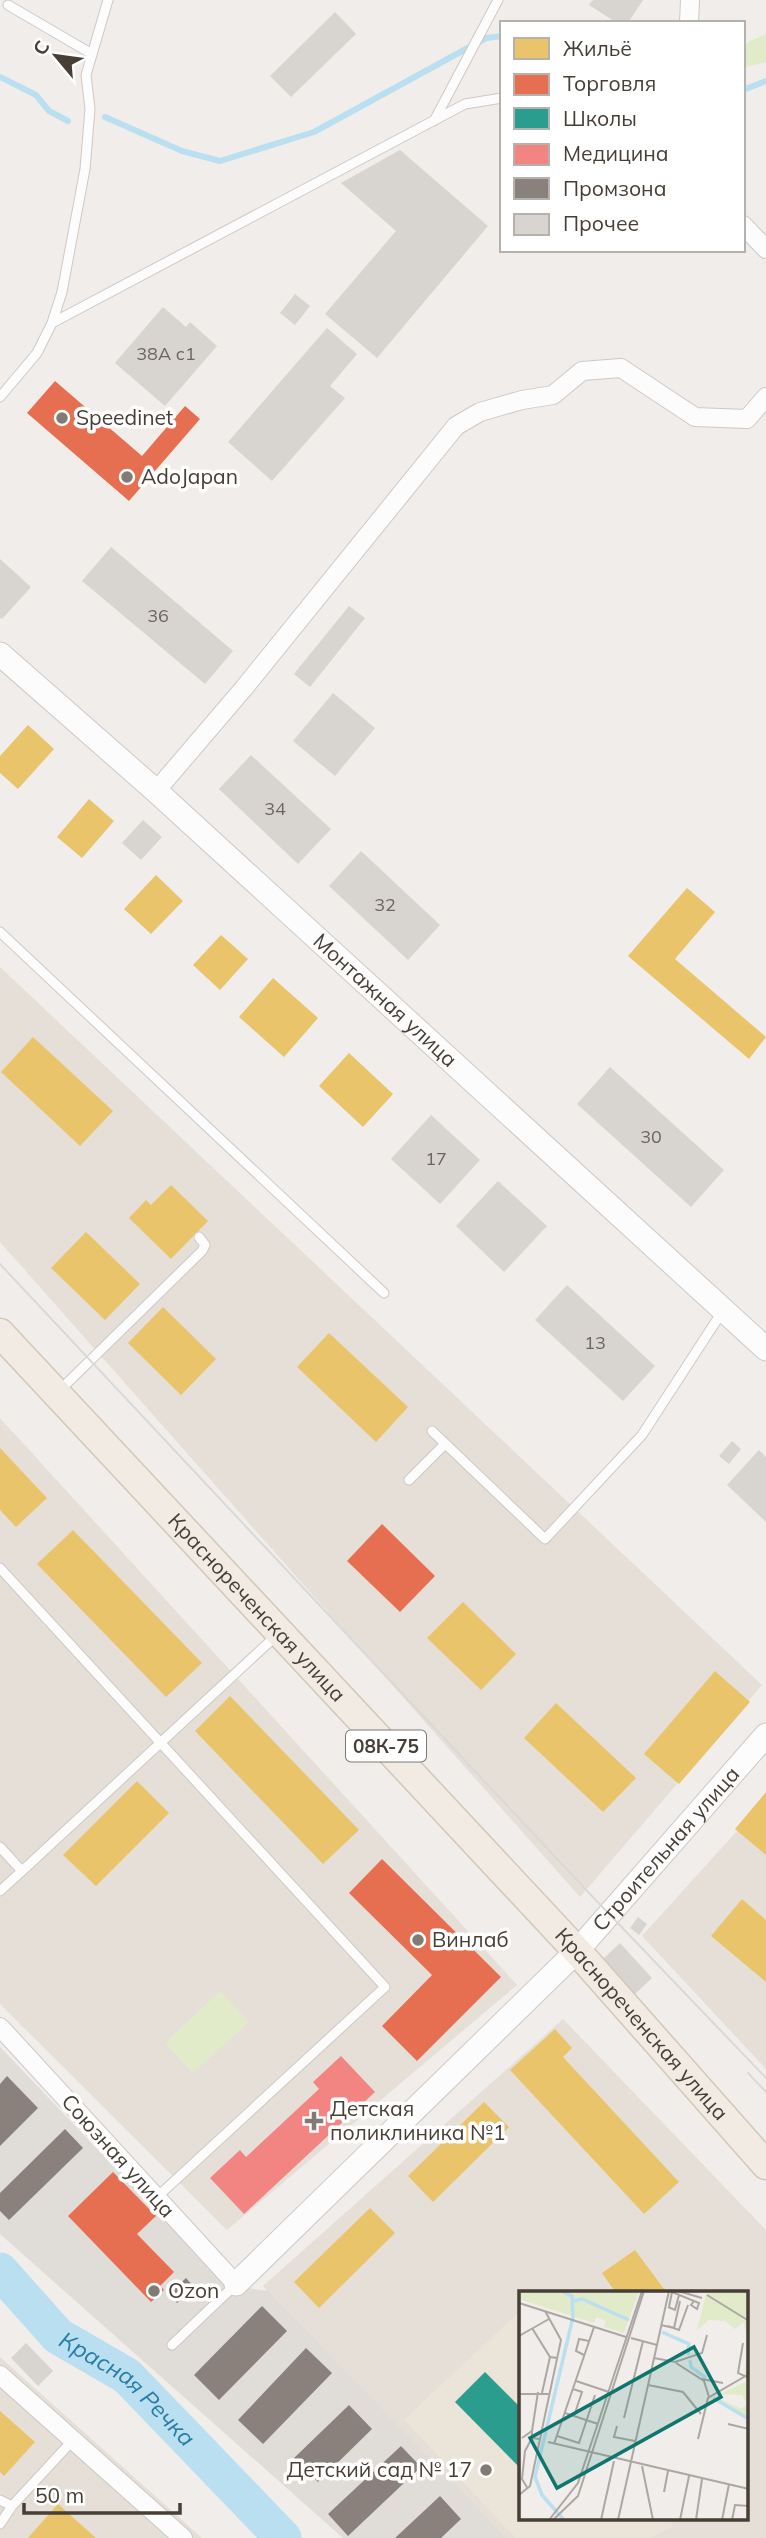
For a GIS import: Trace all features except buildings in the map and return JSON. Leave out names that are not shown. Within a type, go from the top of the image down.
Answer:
[{"type":"main road","name":"Краснореченская улица","points":[[0,1333],[577,1951],[766,2165]]},
{"type":"street","points":[[689,21],[690,0]]},
{"type":"street","points":[[745,227],[766,249]]},
{"type":"street","points":[[156,791],[244,688],[456,426],[480,412],[522,400],[553,395],[582,370],[621,368],[695,417],[747,419],[766,397]]},
{"type":"street","name":"Монтажная улица","points":[[0,654],[156,791],[766,1349]]},
{"type":"street","name":"Строительная улица","points":[[236,2284],[577,1951],[766,1735]]},
{"type":"street","name":"Союзная улица","points":[[0,2027],[236,2284]]},
{"type":"street","points":[[0,2375],[183,2538]]},
{"type":"lane","points":[[0,397],[37,353],[52,323],[62,292],[85,169],[90,109],[86,75],[108,0]]},
{"type":"lane","points":[[434,121],[498,0]]},
{"type":"lane","points":[[8,5],[92,54]]},
{"type":"lane","points":[[52,323],[466,104],[500,99]]},
{"type":"lane","points":[[0,932],[384,1293]]},
{"type":"lane","points":[[56,1393],[202,1251],[205,1245],[199,1237]]},
{"type":"lane","points":[[432,1432],[545,1539],[642,1435],[723,1310]]},
{"type":"lane","points":[[409,1480],[445,1444]]},
{"type":"lane","points":[[0,1568],[385,1987],[156,2198]]},
{"type":"lane","points":[[0,1891],[280,1633]]},
{"type":"lane","points":[[0,1847],[22,1871]]},
{"type":"lane","points":[[172,2345],[236,2284]]},
{"type":"lane","points":[[0,2524],[12,2506],[73,2440]]},
{"type":"lane","points":[[0,2500],[12,2506]]},
{"type":"shaded area","points":[[0,967],[762,1685],[580,1897],[0,1242]]},
{"type":"shaded area","points":[[0,1418],[517,1985],[227,2230],[0,2004]]},
{"type":"shaded area","points":[[766,1799],[766,2069],[642,1936]]},
{"type":"shaded area","points":[[563,2019],[766,2230],[766,2538],[481,2538],[263,2286]]},
{"type":"shaded area","points":[[0,2047],[227,2285],[268,2291],[506,2538],[343,2538],[0,2234]]},
{"type":"shaded area","name":"Детский сад № 17","points":[[519,2312],[519,2520],[673,2520],[672,2527],[650,2538],[516,2538],[404,2420]]},
{"type":"shaded area","points":[[0,2357],[202,2538],[0,2538]]},
{"type":"green space","points":[[766,34],[766,62],[745,67],[745,45]]},
{"type":"green space","points":[[220,1991],[249,2022],[193,2073],[165,2043]]},
{"type":"waterway","points":[[105,117],[182,151],[220,161],[314,132],[486,38],[500,36]]},
{"type":"waterway","points":[[0,77],[36,95],[49,111],[68,121]]},
{"type":"waterway","points":[[745,89],[766,81]]},
{"type":"waterway","name":"Красная Речка","points":[[0,2271],[58,2336],[127,2376],[283,2538]]},
{"type":"tram line","points":[[0,1264],[766,2078]]},
{"type":"tram line","points":[[748,2073],[766,2092]]},
{"type":"place","name":"Speedinet","points":[[62,418]]},
{"type":"place","name":"AdoJapan","points":[[127,477]]},
{"type":"place","name":"Винлаб","points":[[418,1940]]},
{"type":"place","name":"Детская поликлиника №1","points":[[314,2121]]},
{"type":"place","name":"Ozon","points":[[154,2291]]},
{"type":"place","name":"Детский сад № 17","points":[[486,2470]]}]
